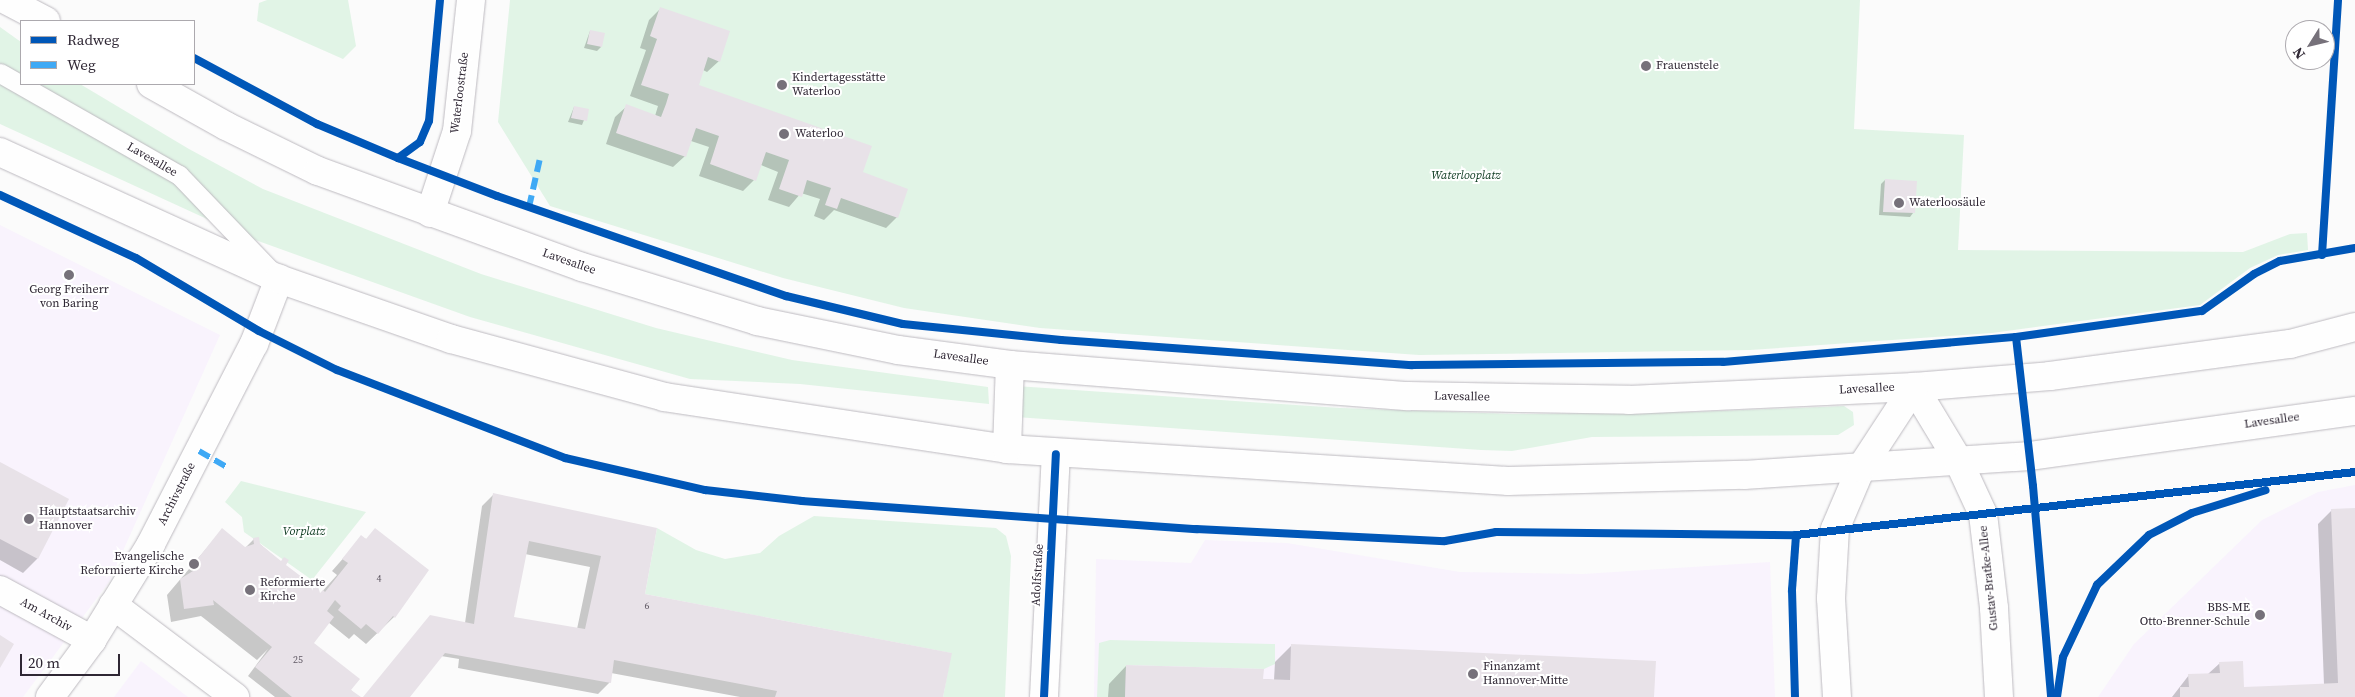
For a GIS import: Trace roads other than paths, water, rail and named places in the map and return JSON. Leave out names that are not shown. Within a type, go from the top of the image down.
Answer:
[{"type":"main road","points":[[6,0],[44,20]]},
{"type":"main road","points":[[40,0],[65,20]]},
{"type":"main road","name":"Waterloostraße","points":[[430,213],[457,131],[471,0]]},
{"type":"main road","name":"Lavesallee","points":[[153,85],[226,126],[318,171],[582,267],[757,321],[898,350],[1010,365],[1418,396],[1629,400],[1914,387],[2041,377],[2168,362],[2290,344],[2355,327]]},
{"type":"main road","name":"Lavesallee","points":[[0,152],[279,279],[451,339],[664,398],[1007,449],[1056,454],[1508,481],[1861,468],[2030,456],[2355,411]]},
{"type":"main road","name":"Archivstraße","points":[[50,697],[92,640],[151,544],[254,344],[279,279]]},
{"type":"main road","points":[[1007,449],[1010,365]]},
{"type":"main road","name":"Lavesallee","points":[[1861,468],[1914,387]]},
{"type":"main road","name":"Gustav-Bratke-Allee","points":[[1914,387],[1958,460],[1983,514],[1994,608],[1999,697]]},
{"type":"main road","name":"Adolfstraße","points":[[1044,697],[1056,454]]},
{"type":"main road","points":[[1837,697],[1830,598],[1835,529],[1861,468]]},
{"type":"main road","name":"Am Archiv","points":[[0,590],[92,640]]},
{"type":"main road","points":[[113,605],[235,697]]},
{"type":"lane","name":"Lavesallee","points":[[0,73],[20,85]]},
{"type":"lane","name":"Lavesallee","points":[[21,85],[179,176],[279,279]]},
{"type":"place","name":"Frauenstele","points":[[1646,66]]},
{"type":"place","name":"Kindertagesstätte Waterloo","points":[[782,85]]},
{"type":"place","name":"Waterloo","points":[[784,134]]},
{"type":"place","name":"Waterloosäule","points":[[1899,203]]},
{"type":"place","name":"Georg Freiherr von Baring","points":[[69,275]]},
{"type":"place","name":"Hauptstaatsarchiv Hannover","points":[[29,519]]},
{"type":"place","name":"Evangelische Reformierte Kirche","points":[[194,564]]},
{"type":"place","name":"Reformierte Kirche","points":[[250,590]]},
{"type":"place","name":"BBS-ME Otto-Brenner-Schule","points":[[2260,615]]},
{"type":"place","name":"Finanzamt Hannover-Mitte","points":[[1473,674]]},
{"type":"park label","name":"Waterlooplatz","points":[[1466,176]]},
{"type":"park label","name":"Vorplatz","points":[[304,532]]}]
